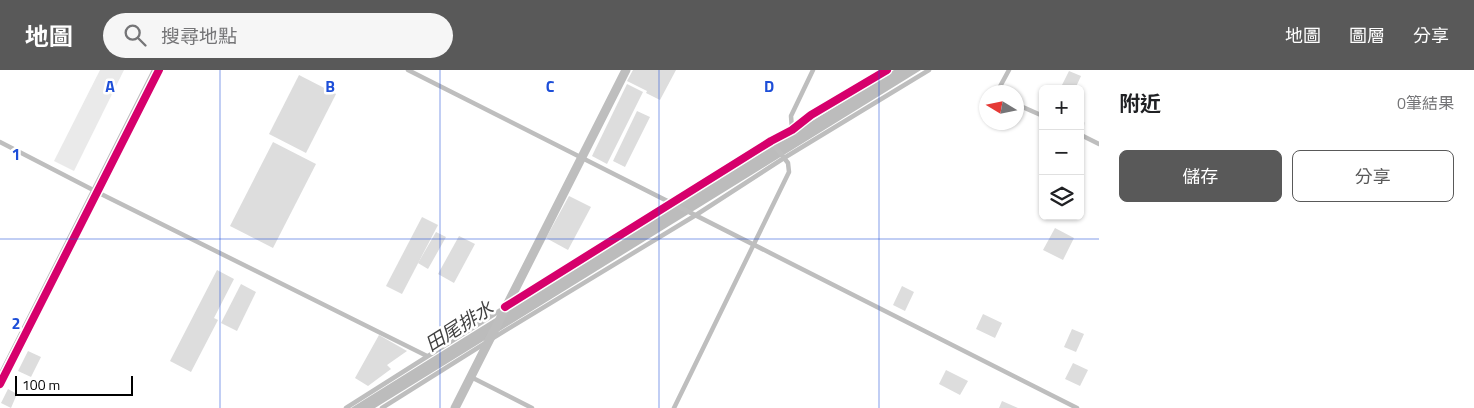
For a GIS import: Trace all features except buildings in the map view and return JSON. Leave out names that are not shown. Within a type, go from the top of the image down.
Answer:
[{"type":"street","points":[[0,384],[159,70]]},
{"type":"street","points":[[455,408],[626,70]]},
{"type":"street","points":[[505,307],[773,144],[811,116],[887,70]]},
{"type":"lane","points":[[408,70],[1076,408]]},
{"type":"lane","points":[[792,130],[791,116],[813,70]]},
{"type":"lane","points":[[382,408],[929,70]]},
{"type":"lane","points":[[1001,85],[1009,70]]},
{"type":"lane","points":[[1024,108],[1039,114]]},
{"type":"lane","points":[[1081,130],[1081,135],[1099,144]]},
{"type":"lane","points":[[0,142],[427,356]]},
{"type":"lane","points":[[674,408],[789,172],[788,163],[773,144]]},
{"type":"lane","points":[[346,408],[505,307]]},
{"type":"lane","points":[[471,377],[532,408]]},
{"type":"shaded area","points":[[100,70],[124,70],[74,171],[54,161]]},
{"type":"shaded area","points":[[894,70],[921,70],[375,408],[351,408]]},
{"type":"waterway","points":[[0,373],[153,70]]},
{"type":"cycle path","points":[[0,384],[159,70]]},
{"type":"cycle path","points":[[505,307],[771,141],[792,130],[811,115],[887,70]]},
{"type":"water label","name":"田尾排水","points":[[459,326]]}]
